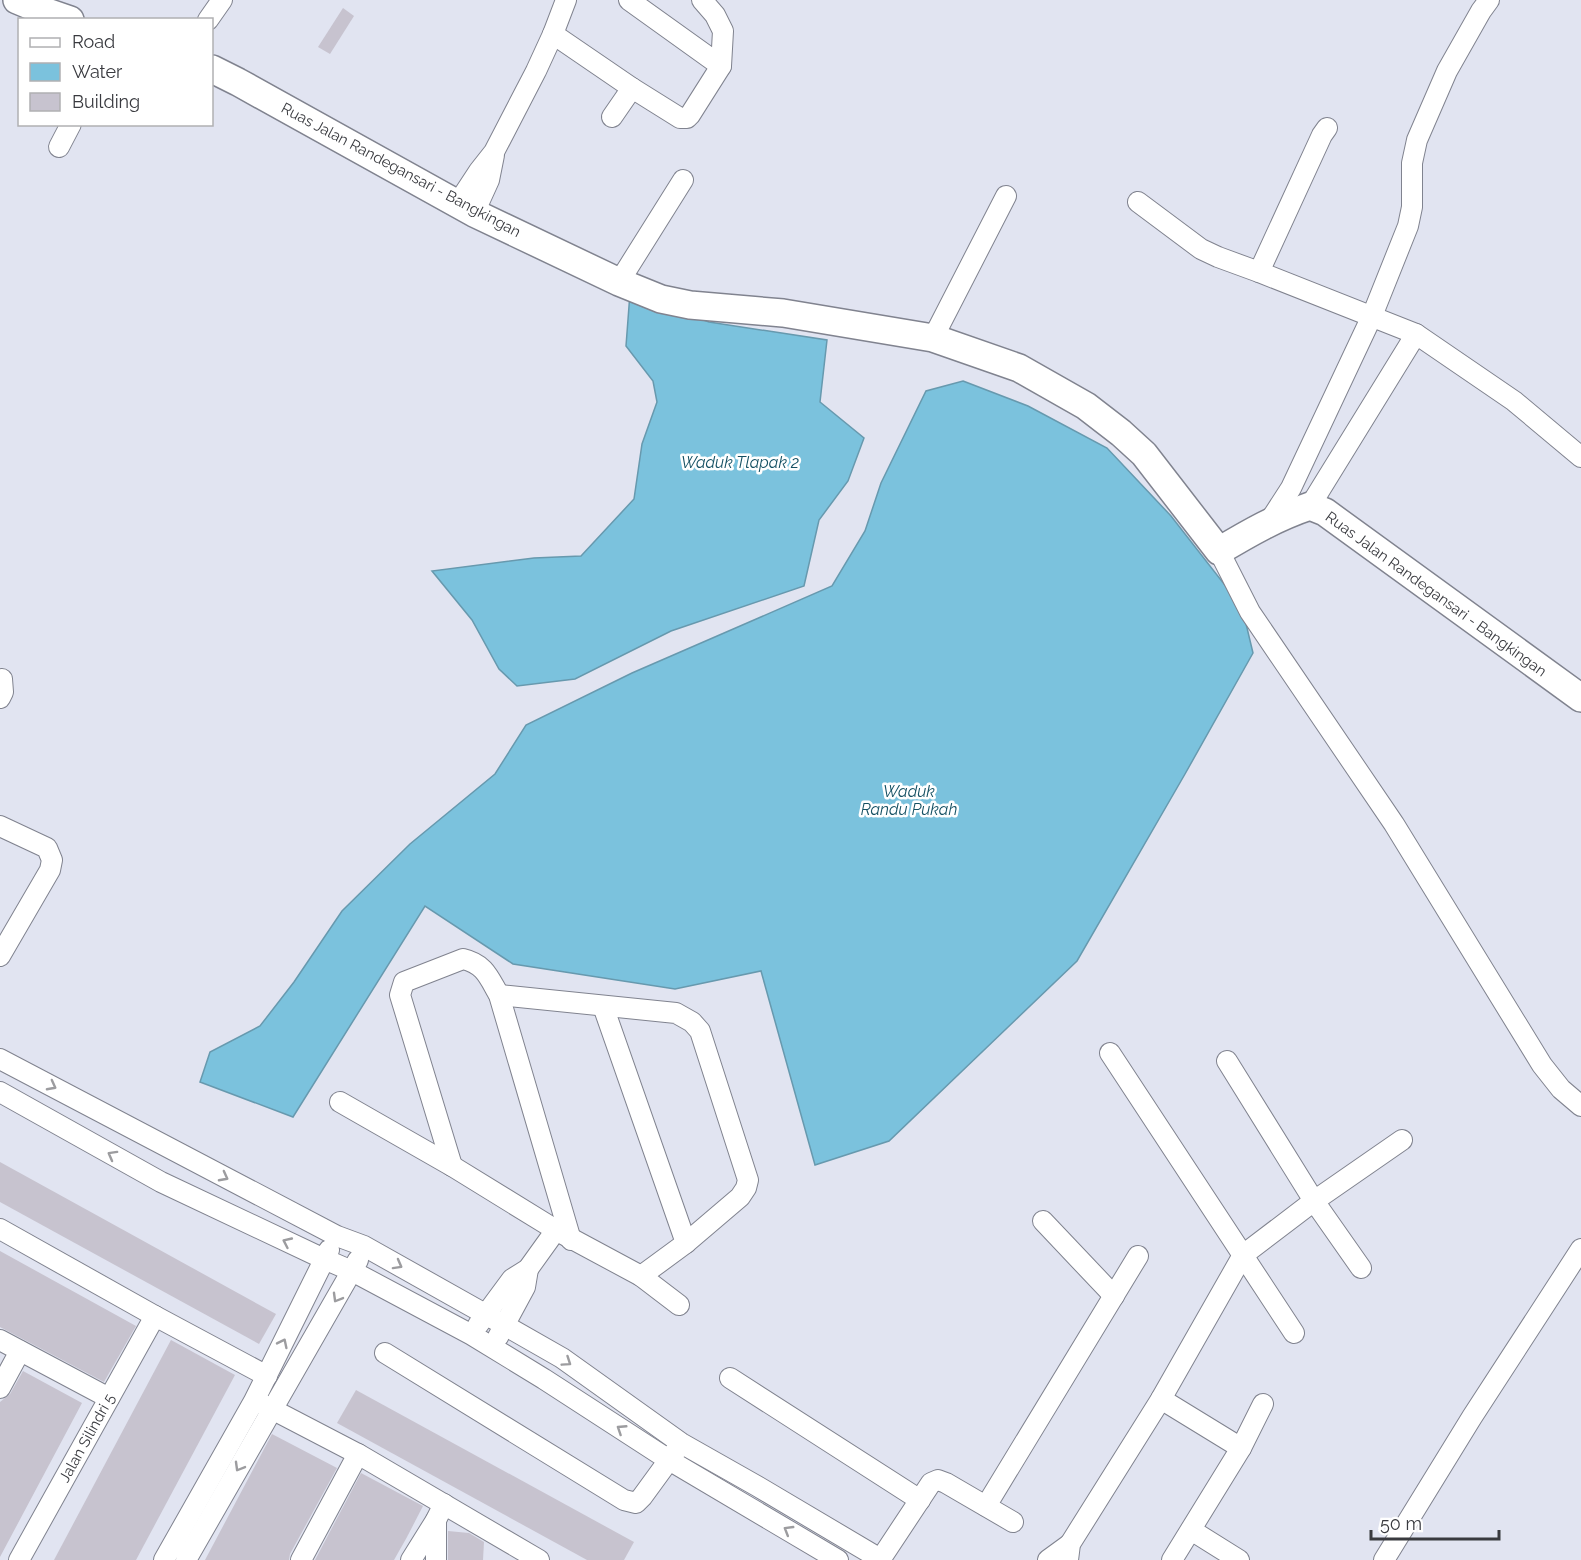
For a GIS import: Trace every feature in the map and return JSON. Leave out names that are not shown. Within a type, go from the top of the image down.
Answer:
[{"type":"main road","points":[[16,0],[44,5],[67,18]]},
{"type":"main road","name":"Ruas Jalan Randegansari - Bangkingan","points":[[213,70],[466,208],[620,282],[661,298],[690,305],[783,313],[933,338],[1019,368],[1086,406],[1144,454],[1219,551],[1269,522],[1310,506],[1325,512],[1581,698]]},
{"type":"street","points":[[209,18],[222,0]]},
{"type":"street","points":[[629,0],[721,66]]},
{"type":"street","points":[[553,34],[632,88],[680,118],[687,118],[721,66],[723,32],[715,15],[702,0]]},
{"type":"street","points":[[1269,522],[1291,488],[1372,316],[1408,226],[1412,207],[1412,163],[1418,140],[1447,71],[1489,0]]},
{"type":"street","points":[[466,208],[489,180],[494,153],[553,34],[562,2]]},
{"type":"street","points":[[612,117],[632,88]]},
{"type":"street","points":[[59,147],[70,126]]},
{"type":"street","points":[[1259,272],[1327,128]]},
{"type":"street","points":[[620,282],[682,180]]},
{"type":"street","points":[[933,338],[1006,196]]},
{"type":"street","points":[[1138,202],[1201,249],[1416,334],[1514,401],[1581,457]]},
{"type":"street","points":[[1310,506],[1416,334]]},
{"type":"street","points":[[1219,551],[1250,612],[1394,824],[1542,1065],[1561,1089],[1581,1106]]},
{"type":"street","points":[[0,826],[47,848],[52,861],[50,870],[0,956]]},
{"type":"street","points":[[452,1166],[400,995],[404,982],[464,959],[484,969],[499,996],[564,1235]]},
{"type":"street","points":[[499,996],[676,1013],[692,1022],[700,1031],[748,1179],[746,1188],[740,1197],[686,1243],[641,1276]]},
{"type":"street","points":[[603,1006],[686,1243]]},
{"type":"street","points":[[1110,1053],[1294,1333]]},
{"type":"street","points":[[0,1059],[337,1236],[364,1246],[485,1314],[561,1358],[681,1443],[881,1560],[931,1483],[938,1480],[1013,1522]]},
{"type":"street","points":[[1227,1061],[1314,1201],[1361,1268]]},
{"type":"street","points":[[0,1092],[161,1182],[352,1271],[472,1335],[669,1460],[838,1560]]},
{"type":"street","points":[[340,1102],[452,1166],[564,1235],[641,1276],[679,1305]]},
{"type":"street","points":[[1048,1560],[1069,1552],[1161,1399],[1243,1255],[1314,1201],[1402,1140]]},
{"type":"street","points":[[1043,1221],[1114,1296]]},
{"type":"street","points":[[0,1229],[154,1316],[267,1376]]},
{"type":"street","points":[[472,1335],[512,1279],[528,1269],[564,1235]]},
{"type":"street","points":[[164,1560],[254,1401],[337,1236]]},
{"type":"street","points":[[186,1560],[352,1271],[364,1246]]},
{"type":"street","points":[[1383,1560],[1581,1249]]},
{"type":"street","points":[[986,1506],[1138,1256]]},
{"type":"street","points":[[492,1347],[525,1287],[528,1269]]},
{"type":"street","name":"Jalan Silindri 5","points":[[19,1560],[154,1316]]},
{"type":"street","points":[[0,1340],[109,1398]]},
{"type":"street","points":[[0,1388],[21,1351]]},
{"type":"street","points":[[385,1353],[624,1500],[636,1503],[642,1497],[681,1443]]},
{"type":"street","points":[[730,1378],[920,1500]]},
{"type":"street","points":[[1161,1399],[1241,1448]]},
{"type":"street","points":[[254,1401],[358,1454],[440,1512],[539,1560]]},
{"type":"street","points":[[1172,1560],[1241,1448],[1263,1404]]},
{"type":"street","points":[[301,1560],[358,1454]]},
{"type":"street","points":[[411,1560],[440,1512]]},
{"type":"street","points":[[436,1560],[440,1512]]},
{"type":"street","points":[[1191,1530],[1239,1560]]},
{"type":"water","name":"Waduk Tlapak 2","points":[[630,293],[709,322],[827,340],[820,402],[864,438],[848,481],[819,520],[804,586],[671,631],[575,679],[517,686],[499,669],[472,620],[432,571],[534,558],[581,556],[634,499],[642,444],[657,402],[653,381],[626,346]]},
{"type":"water","name":"Waduk Randu Pukah","points":[[963,381],[1028,406],[1107,448],[1171,516],[1242,607],[1253,653],[1077,961],[889,1141],[815,1165],[761,971],[675,989],[513,964],[425,906],[293,1117],[200,1082],[210,1052],[260,1026],[294,982],[342,911],[410,844],[495,774],[526,725],[632,673],[832,586],[865,531],[881,483],[926,391]]},
{"type":"building","points":[[343,8],[354,16],[330,54],[318,47]]},
{"type":"building","points":[[0,1162],[276,1314],[259,1344],[0,1202]]},
{"type":"building","points":[[0,1251],[136,1326],[104,1382],[0,1327]]},
{"type":"building","points":[[171,1340],[235,1375],[136,1560],[54,1560]]},
{"type":"building","points":[[23,1371],[82,1403],[0,1557],[0,1402],[10,1394]]},
{"type":"building","points":[[356,1390],[634,1542],[624,1560],[587,1560],[337,1423]]},
{"type":"building","points":[[272,1434],[337,1468],[290,1554],[289,1560],[205,1560]]},
{"type":"building","points":[[361,1473],[423,1506],[407,1537],[394,1560],[315,1560]]},
{"type":"building","points":[[448,1531],[469,1533],[484,1542],[483,1560],[448,1560]]}]
